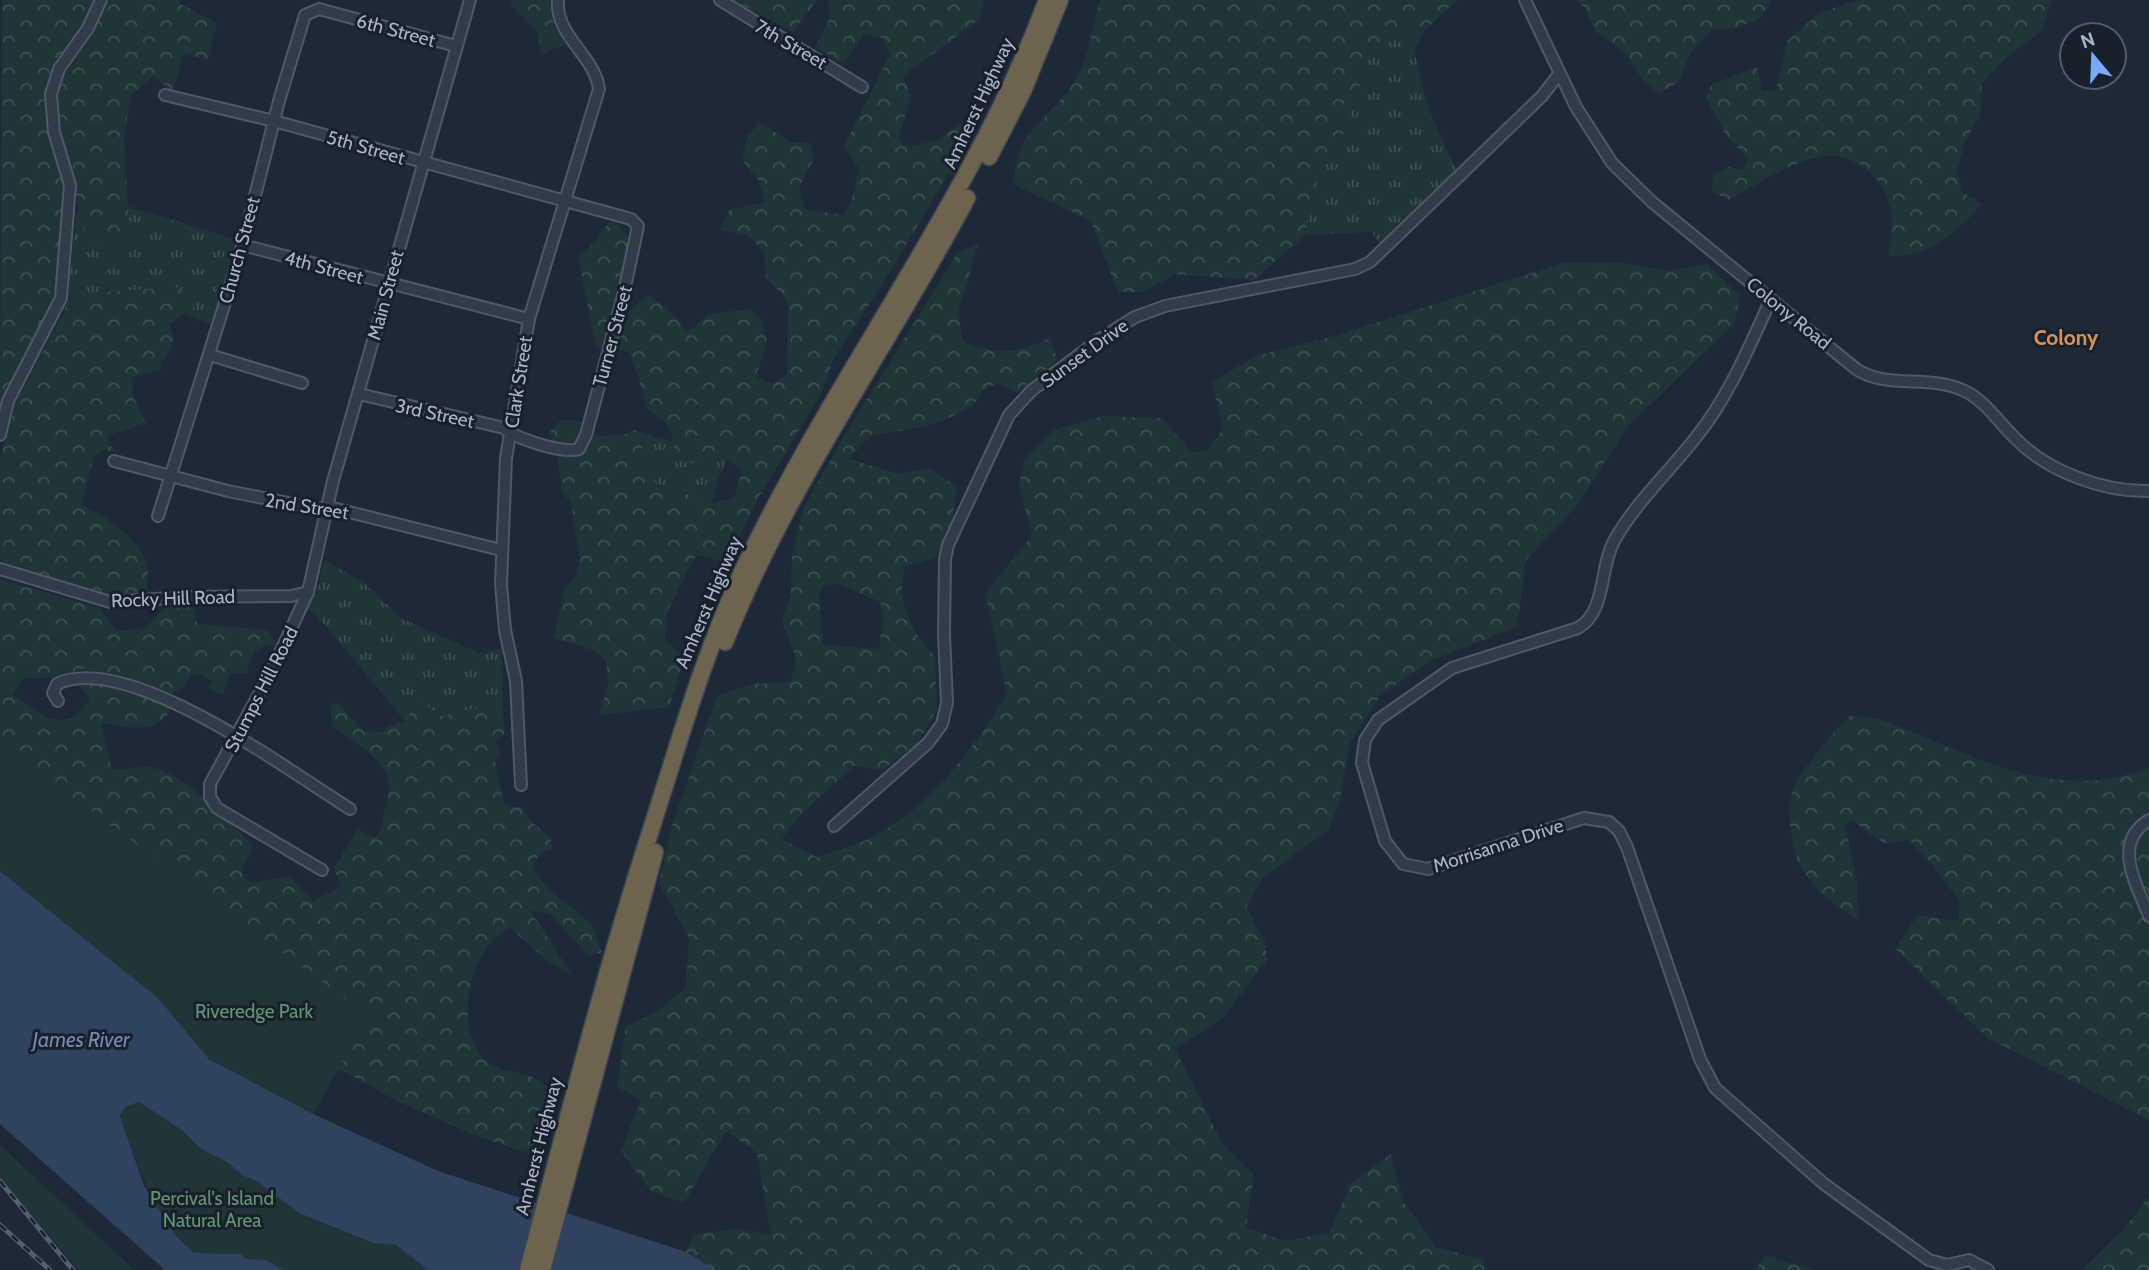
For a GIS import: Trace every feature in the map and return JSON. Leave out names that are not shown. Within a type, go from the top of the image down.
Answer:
[{"type":"highway","name":"Amherst Highway","points":[[542,1270],[570,1138],[587,1039],[674,749],[742,573],[789,478],[959,191],[1014,81],[1047,0]]},
{"type":"highway","name":"Amherst Highway","points":[[528,1270],[570,1138],[682,757],[728,633],[813,464],[929,267],[1023,91],[1060,0]]},
{"type":"highway","points":[[1023,91],[1073,0]]},
{"type":"street","points":[[0,435],[8,401],[61,298],[70,185],[54,132],[51,93],[59,69],[88,28],[101,0]]},
{"type":"street","name":"Main Street","points":[[308,592],[326,507],[470,0]]},
{"type":"street","name":"Clark Street","points":[[521,785],[516,681],[505,630],[501,550],[503,492],[529,318],[567,201],[599,89],[595,76],[563,27],[558,0]]},
{"type":"street","name":"7th Street","points":[[720,0],[862,87]]},
{"type":"street","name":"Colony Road","points":[[1525,0],[1559,74],[1591,134],[1628,181],[1864,375],[1885,380],[1924,380],[1961,389],[1978,400],[2019,443],[2044,461],[2112,488],[2149,491]]},
{"type":"street","name":"Church Street","points":[[158,516],[242,245],[274,121],[306,15],[319,9],[336,14]]},
{"type":"street","name":"6th Street","points":[[336,14],[456,46]]},
{"type":"street","name":"Sunset Drive","points":[[834,826],[928,743],[942,724],[947,703],[944,634],[945,559],[948,545],[1003,426],[1020,402],[1097,341],[1150,310],[1355,269],[1370,262],[1542,96],[1559,74]]},
{"type":"street","name":"5th Street","points":[[165,95],[274,121],[567,201]]},
{"type":"street","name":"Turner Street","points":[[510,433],[565,450],[572,451],[582,445],[624,292],[638,226],[631,219],[567,201]]},
{"type":"street","name":"4th Street","points":[[242,245],[529,318]]},
{"type":"street","name":"Morrisanna Drive","points":[[1771,299],[1713,414],[1613,542],[1603,569],[1598,601],[1589,619],[1578,628],[1469,660],[1436,677],[1385,714],[1370,730],[1362,751],[1364,778],[1391,852],[1403,864],[1419,869],[1464,859],[1584,818],[1609,822],[1619,831],[1634,864],[1700,1059],[1726,1100],[1824,1184],[1929,1260],[1947,1265],[1969,1260],[1988,1270]]},
{"type":"street","points":[[209,355],[302,383]]},
{"type":"street","name":"3rd Street","points":[[359,394],[504,428],[510,433]]},
{"type":"street","name":"2nd Street","points":[[114,461],[244,495],[318,509],[326,507],[501,550]]},
{"type":"street","name":"Rocky Hill Road","points":[[0,569],[110,602],[186,597],[291,596],[308,592]]},
{"type":"street","name":"Stumps Hill Road","points":[[308,592],[237,739],[210,784],[210,797],[218,808],[322,870]]},
{"type":"street","points":[[58,701],[54,689],[61,682],[87,677],[106,679],[162,697],[237,739],[350,810]]},
{"type":"street","points":[[2149,820],[2134,833],[2128,858],[2149,916]]},
{"type":"green space","points":[[2,0],[97,0],[50,80],[66,196],[59,244],[57,298],[0,413]]},
{"type":"green space","points":[[109,0],[179,0],[180,4],[217,23],[208,60],[184,53],[172,92],[154,76],[131,95],[124,138],[129,228],[119,241],[86,240],[58,116],[59,84],[91,36]]},
{"type":"green space","points":[[511,0],[552,0],[553,22],[565,45],[540,54],[538,32],[510,5]]},
{"type":"green space","points":[[733,0],[817,0],[793,32]]},
{"type":"green space","points":[[827,0],[984,0],[980,19],[903,76],[911,97],[898,139],[909,147],[938,140],[968,119],[960,155],[885,280],[835,356],[821,394],[759,497],[727,562],[696,555],[668,610],[665,640],[685,658],[669,707],[599,715],[608,685],[606,659],[593,650],[554,638],[564,589],[577,575],[580,561],[571,503],[562,492],[557,452],[549,433],[561,420],[580,421],[601,436],[627,434],[641,442],[646,467],[657,485],[712,503],[734,498],[742,472],[723,454],[700,464],[676,460],[672,435],[665,422],[648,410],[630,352],[598,348],[578,257],[596,241],[611,219],[631,239],[617,294],[627,313],[648,295],[667,308],[687,331],[706,315],[749,309],[760,317],[767,341],[756,377],[773,384],[787,374],[788,307],[781,293],[766,278],[764,252],[749,236],[720,230],[729,210],[765,202],[759,181],[742,160],[747,138],[759,122],[791,142],[811,143],[814,159],[799,186],[805,209],[843,215],[852,198],[859,169],[844,146],[890,54],[882,38],[864,34],[843,64],[815,47],[829,19]]},
{"type":"green space","points":[[1100,0],[1457,0],[1425,30],[1374,44],[1341,140],[1313,174],[1305,235],[1254,280],[1175,274],[1143,292],[1118,292],[1091,221],[1014,185],[1015,167],[1025,140],[1063,97],[1078,75]]},
{"type":"green space","points":[[1577,0],[1772,0],[1760,19],[1739,27],[1712,30],[1692,50],[1678,82],[1659,94],[1643,80],[1623,51],[1595,31],[1585,8]]},
{"type":"green space","points":[[1858,0],[2052,0],[2041,31],[2006,58],[1982,83],[1980,117],[1966,139],[1957,169],[1962,192],[1982,204],[1941,242],[1903,256],[1888,256],[1892,219],[1881,185],[1864,167],[1842,157],[1818,157],[1795,165],[1730,200],[1712,192],[1713,175],[1728,167],[1742,170],[1749,159],[1728,138],[1706,98],[1712,84],[1757,67],[1762,91],[1776,90],[1787,41],[1819,13]]},
{"type":"green space","points":[[1425,30],[1414,52],[1429,110],[1457,172],[1381,247],[1372,232],[1305,235],[1313,174],[1341,140],[1374,43]]},
{"type":"green space","points":[[127,206],[237,240],[214,325],[185,315],[194,307],[75,294],[68,298],[76,213],[81,208],[86,239],[119,241],[129,228]]},
{"type":"green space","points":[[977,245],[968,283],[958,308],[963,342],[1007,351],[1050,338],[1058,361],[1016,393],[997,383],[986,389],[969,407],[946,419],[870,435],[849,459],[900,474],[930,468],[957,487],[951,523],[941,549],[929,559],[905,566],[903,579],[902,591],[907,614],[918,636],[935,656],[937,709],[918,743],[882,770],[853,766],[789,828],[782,839],[817,857],[868,839],[891,826],[930,795],[979,737],[1007,694],[985,593],[1032,536],[1019,486],[1024,460],[1054,430],[1103,416],[1162,418],[1192,452],[1206,451],[1223,430],[1212,382],[1256,356],[1338,335],[1563,263],[1624,263],[1668,271],[1708,264],[1740,297],[1734,324],[1627,427],[1579,503],[1526,560],[1517,627],[1430,661],[1380,696],[1350,743],[1340,800],[1329,829],[1264,877],[1246,907],[1265,941],[1267,960],[1224,1017],[1175,1049],[1222,1143],[1254,1175],[1246,1227],[1284,1241],[1329,1233],[1350,1184],[1391,1154],[1403,1201],[1436,1247],[1484,1260],[1484,1270],[716,1270],[686,1252],[693,1235],[734,1229],[771,1235],[757,1153],[726,1131],[684,1203],[650,1190],[621,1151],[641,1100],[617,1087],[626,1027],[659,1010],[686,987],[689,938],[659,883],[672,826],[717,696],[752,684],[791,682],[796,659],[782,620],[791,595],[792,555],[804,507],[847,431],[958,252]],"holes":[[[837,583],[880,602],[883,617],[879,649],[823,645],[819,594],[824,586]]]},
{"type":"green space","points":[[176,287],[194,307],[169,324],[174,339],[166,357],[160,362],[161,370],[132,377],[133,396],[146,424],[108,435],[109,445],[118,452],[104,450],[94,456],[82,505],[110,521],[128,536],[142,553],[148,574],[147,595],[113,596],[7,565],[0,559],[0,461],[10,413],[64,312],[68,298],[75,294]]},
{"type":"green space","points":[[633,430],[673,442],[676,460],[700,463],[723,454],[728,458],[717,482],[712,503],[657,485],[646,467],[641,442],[627,434]]},
{"type":"green space","points":[[324,560],[363,582],[401,618],[479,653],[502,648],[503,715],[477,708],[443,716],[432,712],[405,721],[325,625],[308,609],[319,584]]},
{"type":"green space","points":[[0,579],[100,608],[116,631],[146,628],[164,607],[194,607],[197,624],[269,630],[275,644],[255,652],[247,673],[230,674],[223,695],[208,688],[212,681],[199,674],[190,676],[184,686],[168,695],[83,669],[53,678],[24,678],[13,694],[34,710],[53,719],[63,720],[81,710],[90,698],[78,685],[83,681],[129,689],[172,708],[157,723],[140,728],[101,723],[112,769],[150,767],[177,778],[205,799],[253,846],[242,875],[251,883],[290,877],[313,901],[341,887],[334,868],[358,829],[375,838],[383,827],[389,794],[388,779],[376,760],[332,726],[330,705],[338,703],[364,731],[384,732],[388,726],[405,721],[418,700],[442,716],[477,708],[503,715],[505,733],[496,741],[501,753],[495,761],[504,803],[511,807],[522,807],[531,821],[551,839],[552,849],[539,854],[533,868],[546,886],[591,924],[602,953],[589,956],[550,914],[530,910],[573,976],[548,961],[510,928],[495,938],[475,972],[469,992],[468,1013],[470,1033],[478,1051],[494,1067],[532,1077],[550,1089],[547,1130],[537,1156],[477,1136],[399,1102],[334,1066],[0,809]]},
{"type":"green space","points":[[1849,716],[1883,721],[1988,763],[2041,777],[2094,780],[2149,768],[2149,1120],[1989,1039],[1895,949],[1918,915],[1958,921],[1960,902],[1932,864],[1909,840],[1884,843],[1851,820],[1845,824],[1857,883],[1858,920],[1827,898],[1802,869],[1792,840],[1792,793],[1813,757]]},
{"type":"green space","name":"Riveredge Park","points":[[0,743],[368,1016],[313,1114],[209,1059],[158,998],[0,871]]},
{"type":"green space","name":"Percival's Island Natural Area","points":[[139,1102],[183,1131],[201,1149],[258,1182],[299,1213],[372,1243],[396,1245],[428,1270],[285,1270],[269,1263],[227,1253],[198,1254],[185,1246],[161,1214],[132,1149],[120,1116],[125,1107]]},
{"type":"green space","points":[[0,1145],[134,1270],[79,1270],[0,1178]]},
{"type":"green space","points":[[2149,1197],[2149,1270],[2082,1270],[2121,1232]]},
{"type":"green space","points":[[1766,1256],[1813,1270],[1755,1270]]},
{"type":"water","name":"James River","points":[[0,871],[158,998],[209,1059],[313,1114],[438,1171],[686,1252],[716,1270],[428,1270],[396,1245],[373,1243],[299,1213],[258,1182],[201,1149],[183,1131],[139,1102],[125,1107],[120,1116],[144,1186],[177,1237],[194,1253],[241,1254],[245,1259],[265,1260],[285,1270],[165,1270],[0,1124]]},
{"type":"railway","points":[[0,1181],[73,1270]]},
{"type":"railway","points":[[0,1225],[50,1270]]},
{"type":"district","name":"Colony","points":[[2066,338]]}]
